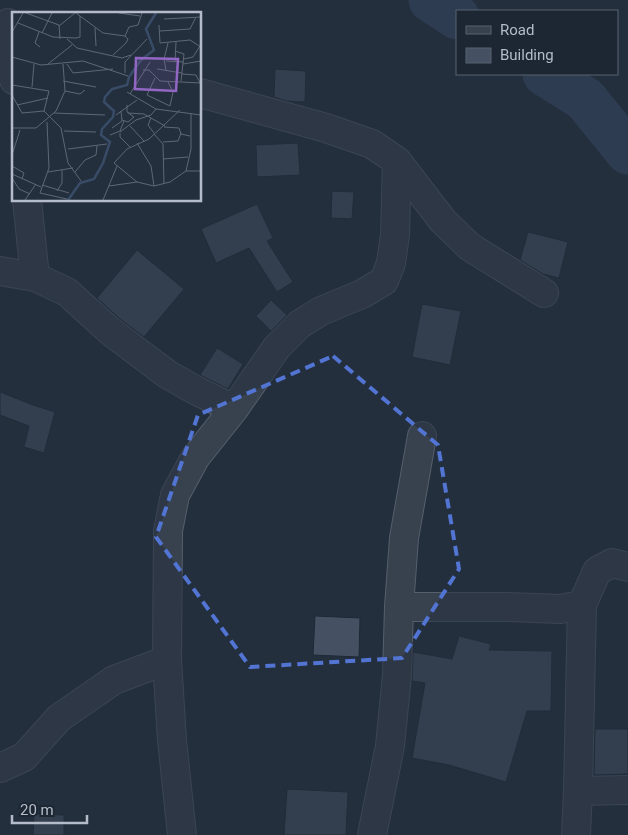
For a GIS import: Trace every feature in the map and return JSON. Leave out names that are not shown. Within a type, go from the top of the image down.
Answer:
[{"type":"street","points":[[7,20],[12,63]]},
{"type":"street","points":[[201,93],[326,128],[372,144],[397,161],[443,221],[470,247],[544,293]]},
{"type":"street","points":[[182,835],[172,740],[167,660],[168,532],[175,495],[195,458],[234,409],[277,347],[300,324],[321,311],[362,294],[384,281],[391,263],[395,235],[397,161]]},
{"type":"street","points":[[27,201],[35,277]]},
{"type":"street","points":[[0,270],[35,277],[68,292],[110,331],[167,374],[234,409]]},
{"type":"street","points":[[372,835],[390,746],[397,675],[404,538],[422,436]]},
{"type":"street","points":[[576,835],[582,605],[598,572],[612,563],[628,567]]},
{"type":"street","points":[[399,607],[560,609],[582,605]]},
{"type":"street","points":[[0,768],[24,757],[59,718],[114,680],[167,660]]},
{"type":"street","points":[[578,791],[628,790]]},
{"type":"highlighted area","points":[[333,356],[438,445],[459,569],[402,658],[250,667],[156,537],[198,415]]},
{"type":"building","points":[[275,69],[306,71],[305,102],[286,101],[274,97]]},
{"type":"building","points":[[298,143],[300,175],[257,177],[256,145]]},
{"type":"building","points":[[332,191],[354,192],[352,219],[331,218]]},
{"type":"building","points":[[257,204],[273,238],[267,241],[293,282],[277,292],[249,248],[216,263],[201,229]]},
{"type":"building","points":[[528,232],[568,242],[559,278],[543,274],[520,260]]},
{"type":"building","points":[[137,250],[184,289],[144,337],[97,298]]},
{"type":"building","points":[[271,300],[287,315],[271,331],[256,316]]},
{"type":"building","points":[[422,304],[461,311],[450,365],[412,357]]},
{"type":"building","points":[[217,348],[243,364],[228,389],[200,375]]},
{"type":"building","points":[[0,392],[55,412],[44,453],[24,447],[29,426],[0,415]]},
{"type":"building","points":[[315,616],[360,618],[359,657],[313,655]]},
{"type":"building","points":[[459,636],[491,644],[489,650],[552,651],[551,711],[527,711],[506,782],[449,765],[412,758],[425,683],[412,681],[413,652],[452,659]]},
{"type":"building","points":[[595,729],[628,729],[628,774],[594,775]]},
{"type":"building","points":[[287,789],[348,792],[346,835],[284,835]]},
{"type":"building","points":[[34,814],[64,815],[64,835],[33,835]]},
{"type":"waterway","points":[[431,0],[456,16]]},
{"type":"waterway","points":[[547,75],[585,99],[628,152]]}]
